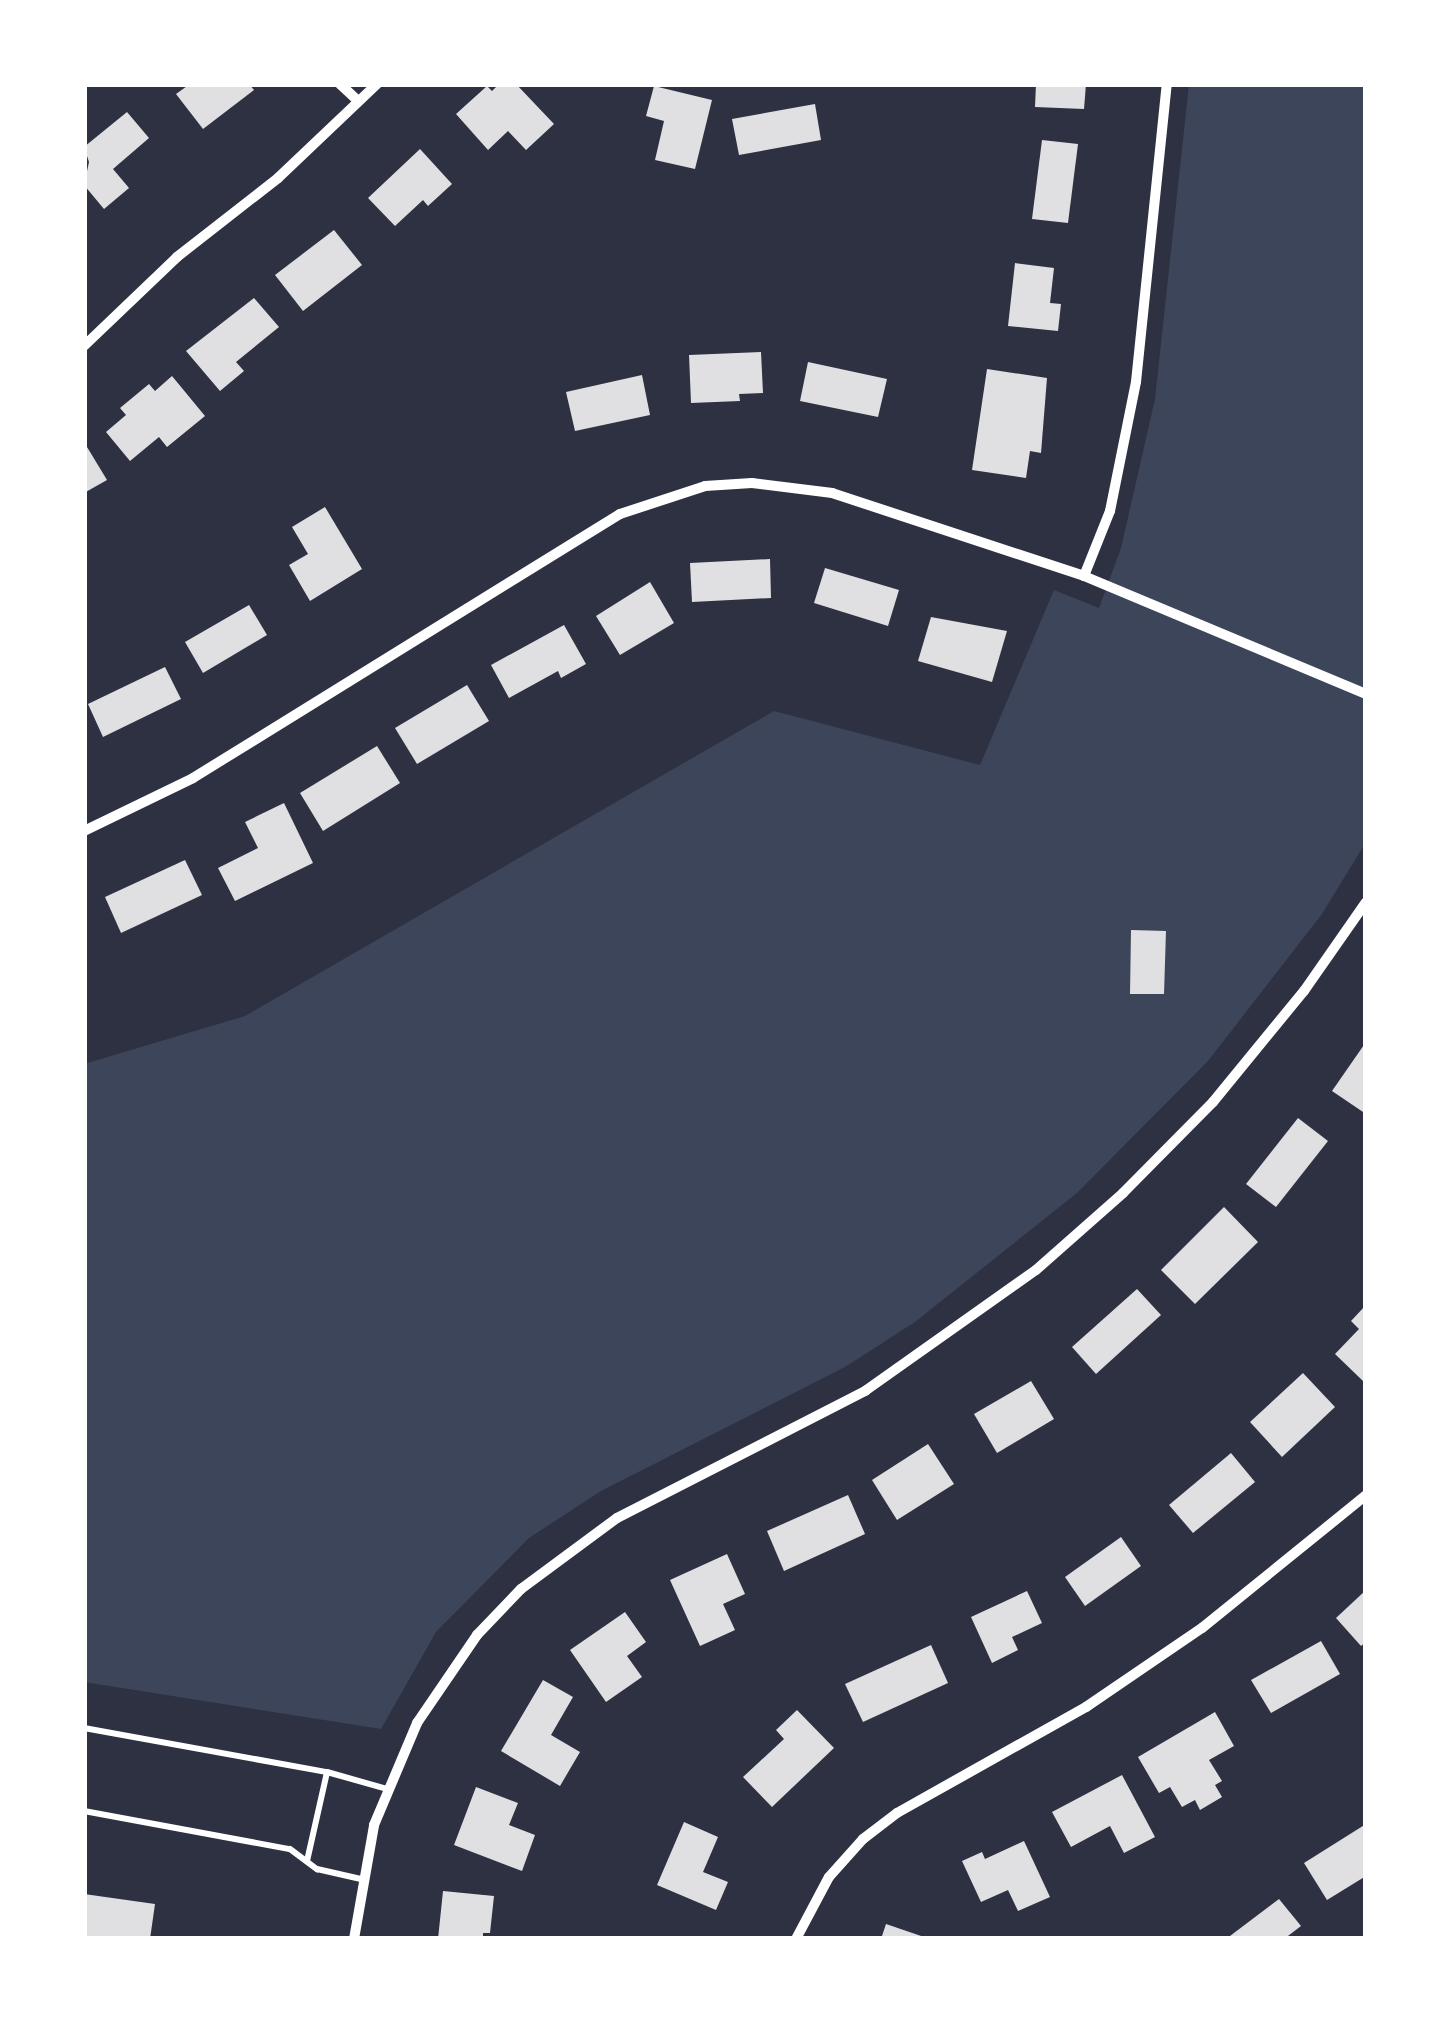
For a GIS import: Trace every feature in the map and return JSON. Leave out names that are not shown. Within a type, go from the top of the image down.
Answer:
[{"type":"street","points":[[340,84],[358,101]]},
{"type":"street","points":[[84,346],[377,84]]},
{"type":"street","points":[[1084,576],[1110,512],[1136,382],[1167,84]]},
{"type":"street","points":[[84,831],[193,778],[565,545],[620,514],[685,489],[752,483],[832,494],[1084,576],[1366,694]]},
{"type":"street","points":[[354,1939],[361,1879],[387,1789],[417,1723],[446,1676],[521,1589],[617,1518],[865,1390],[1036,1270],[1124,1193],[1213,1102],[1292,1006],[1366,902]]},
{"type":"street","points":[[796,1939],[829,1877],[862,1839],[897,1813],[1087,1707],[1183,1642],[1366,1495]]},
{"type":"lane","points":[[84,1727],[327,1772],[387,1789]]},
{"type":"lane","points":[[307,1861],[327,1772]]},
{"type":"lane","points":[[84,1811],[290,1849],[307,1861],[361,1879]]},
{"type":"shaded area","points":[[1189,84],[1366,84],[1366,842],[1322,914],[1208,1061],[1077,1193],[915,1322],[845,1367],[601,1491],[529,1538],[436,1632],[381,1729],[84,1682],[84,1064],[245,1016],[774,711],[980,765],[1054,590],[1099,608],[1121,548],[1155,399]]},
{"type":"building","points":[[190,84],[249,84],[254,90],[203,129],[176,94]]},
{"type":"building","points":[[499,84],[516,84],[554,124],[526,150],[508,131],[488,150],[456,114],[487,86],[492,91]]},
{"type":"building","points":[[1036,84],[1086,84],[1084,109],[1035,107]]},
{"type":"building","points":[[654,86],[712,100],[695,169],[655,160],[664,121],[646,116]]},
{"type":"building","points":[[815,104],[821,140],[739,155],[732,119]]},
{"type":"building","points":[[127,112],[149,138],[113,169],[129,188],[104,209],[84,185],[89,162],[84,147]]},
{"type":"building","points":[[1042,140],[1078,144],[1068,223],[1032,219]]},
{"type":"building","points":[[420,149],[452,184],[428,206],[423,200],[395,226],[368,198]]},
{"type":"building","points":[[334,230],[362,265],[303,311],[275,275]]},
{"type":"building","points":[[1015,263],[1054,268],[1050,303],[1061,304],[1058,331],[1008,326]]},
{"type":"building","points":[[254,298],[279,327],[236,362],[244,371],[220,391],[186,351]]},
{"type":"building","points":[[761,352],[763,393],[739,394],[740,401],[691,403],[689,355]]},
{"type":"building","points":[[808,362],[887,379],[878,417],[800,401]]},
{"type":"building","points":[[987,369],[1047,378],[1041,453],[1030,451],[1026,478],[972,470]]},
{"type":"building","points":[[642,375],[650,415],[575,431],[566,392]]},
{"type":"building","points":[[172,376],[205,416],[167,447],[159,437],[130,461],[106,432],[126,415],[120,408],[149,384],[155,391]]},
{"type":"building","points":[[84,442],[107,480],[84,493]]},
{"type":"building","points":[[325,507],[362,569],[310,601],[289,565],[308,554],[292,527]]},
{"type":"building","points":[[770,559],[771,598],[692,602],[690,563]]},
{"type":"building","points":[[825,568],[899,590],[888,626],[814,603]]},
{"type":"building","points":[[650,582],[674,623],[620,655],[596,616]]},
{"type":"building","points":[[249,605],[267,635],[203,673],[185,642]]},
{"type":"building","points":[[931,617],[1007,631],[992,682],[918,661]]},
{"type":"building","points":[[564,625],[586,664],[561,678],[558,671],[509,698],[491,665]]},
{"type":"building","points":[[165,667],[181,699],[103,737],[88,704]]},
{"type":"building","points":[[467,685],[489,721],[417,764],[395,728]]},
{"type":"building","points":[[377,746],[400,783],[323,831],[300,793]]},
{"type":"building","points":[[284,803],[313,863],[235,901],[218,868],[258,848],[245,822]]},
{"type":"building","points":[[185,860],[202,895],[121,933],[105,897]]},
{"type":"building","points":[[1131,930],[1166,931],[1164,994],[1130,994]]},
{"type":"building","points":[[1366,1042],[1366,1114],[1332,1091]]},
{"type":"building","points":[[1298,1118],[1328,1141],[1276,1207],[1246,1184]]},
{"type":"building","points":[[1224,1207],[1258,1242],[1195,1304],[1161,1270]]},
{"type":"building","points":[[1137,1289],[1161,1315],[1096,1374],[1072,1347]]},
{"type":"building","points":[[1366,1305],[1363,1381],[1335,1354],[1359,1329],[1351,1321]]},
{"type":"building","points":[[1303,1373],[1335,1407],[1282,1457],[1250,1422]]},
{"type":"building","points":[[1031,1381],[1054,1419],[997,1453],[974,1414]]},
{"type":"building","points":[[928,1444],[954,1484],[897,1520],[872,1480]]},
{"type":"building","points":[[1231,1453],[1255,1482],[1193,1533],[1169,1505]]},
{"type":"building","points":[[848,1495],[865,1534],[784,1571],[767,1531]]},
{"type":"building","points":[[1121,1537],[1141,1566],[1085,1606],[1065,1577]]},
{"type":"building","points":[[727,1554],[745,1594],[723,1604],[735,1630],[700,1646],[670,1580]]},
{"type":"building","points":[[1366,1590],[1366,1642],[1361,1646],[1336,1618]]},
{"type":"building","points":[[1027,1591],[1042,1623],[1012,1637],[1018,1650],[992,1663],[971,1617]]},
{"type":"building","points":[[625,1612],[646,1642],[627,1656],[642,1677],[606,1702],[570,1650]]},
{"type":"building","points":[[1321,1641],[1340,1674],[1271,1713],[1251,1680]]},
{"type":"building","points":[[931,1645],[948,1683],[863,1722],[845,1684]]},
{"type":"building","points":[[543,1680],[573,1697],[551,1735],[580,1752],[560,1786],[501,1751]]},
{"type":"building","points":[[797,1710],[834,1748],[772,1807],[743,1777],[784,1739],[776,1730]]},
{"type":"building","points":[[1215,1712],[1234,1746],[1209,1760],[1222,1781],[1215,1785],[1222,1797],[1200,1810],[1195,1800],[1182,1807],[1170,1787],[1159,1793],[1138,1757]]},
{"type":"building","points":[[1122,1775],[1155,1837],[1124,1853],[1110,1826],[1071,1847],[1052,1812]]},
{"type":"building","points":[[476,1787],[518,1803],[509,1825],[535,1835],[522,1871],[454,1845]]},
{"type":"building","points":[[684,1822],[718,1837],[703,1872],[728,1882],[716,1910],[657,1885]]},
{"type":"building","points":[[1366,1824],[1366,1876],[1327,1900],[1304,1863]]},
{"type":"building","points":[[1024,1841],[1050,1897],[1018,1911],[1008,1890],[981,1902],[962,1861],[982,1852],[985,1859]]},
{"type":"building","points":[[443,1891],[494,1896],[490,1933],[483,1933],[483,1939],[438,1939]]},
{"type":"building","points":[[84,1894],[155,1904],[150,1939],[84,1939]]},
{"type":"building","points":[[1279,1899],[1301,1926],[1284,1939],[1226,1939]]},
{"type":"building","points":[[886,1924],[927,1938],[927,1939],[881,1939]]}]
